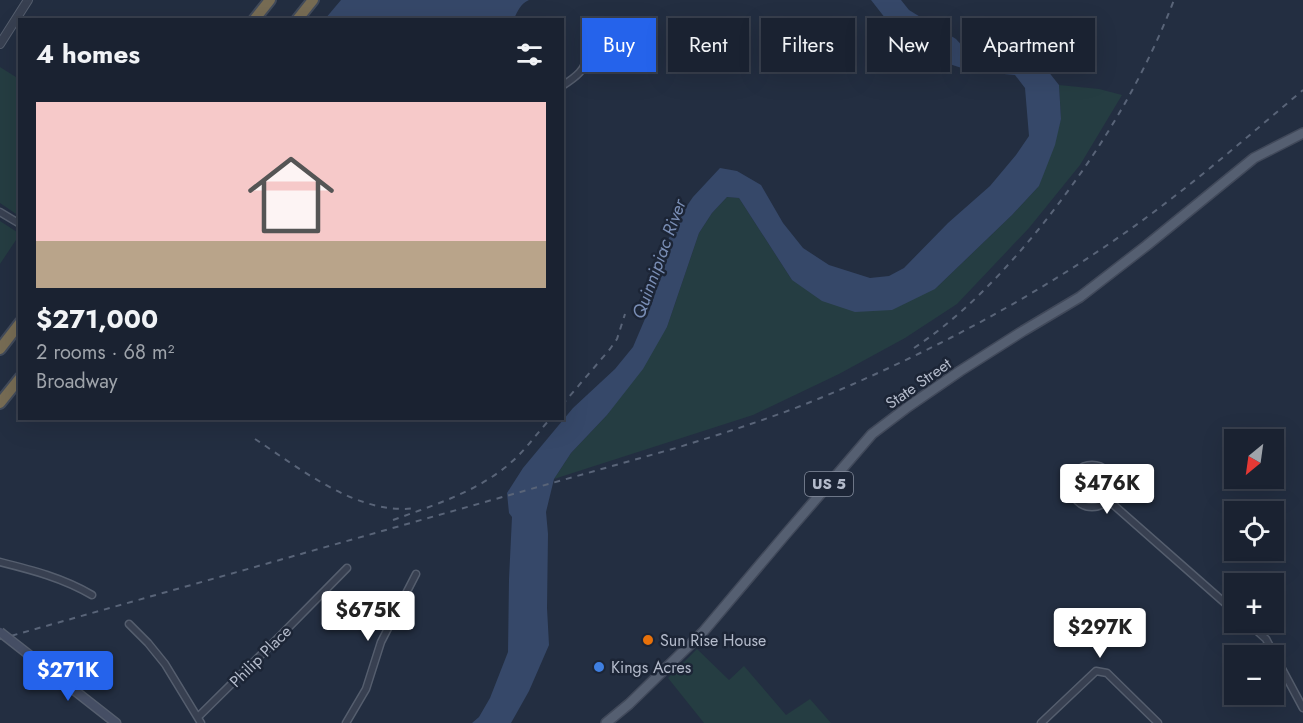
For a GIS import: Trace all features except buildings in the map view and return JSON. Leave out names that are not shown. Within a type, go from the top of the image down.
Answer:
[{"type":"highway","points":[[256,18],[270,0]]},
{"type":"highway","points":[[299,18],[313,0]]},
{"type":"highway","points":[[0,349],[18,326]]},
{"type":"highway","points":[[0,403],[18,380]]},
{"type":"main road","name":"State Street","points":[[606,723],[629,704],[703,632],[873,434],[960,371],[1080,297],[1254,158],[1303,133]]},
{"type":"main road","points":[[0,632],[116,723]]},
{"type":"street","points":[[0,44],[28,0]]},
{"type":"street","points":[[564,85],[582,70]]},
{"type":"street","points":[[0,212],[18,223]]},
{"type":"street","points":[[1097,465],[1109,473],[1113,487],[1108,500],[1096,506],[1078,501],[1072,490],[1072,483],[1077,472],[1083,467],[1097,465]]},
{"type":"street","points":[[1108,500],[1224,602]]},
{"type":"street","points":[[0,562],[50,576],[92,595]]},
{"type":"street","name":"Philip Place","points":[[199,720],[347,568]]},
{"type":"street","points":[[346,723],[366,689],[381,642],[416,574]]},
{"type":"street","points":[[129,624],[165,664],[199,720]]},
{"type":"street","points":[[1259,633],[1266,639],[1303,708]]},
{"type":"street","points":[[1041,723],[1096,671],[1107,673],[1158,723]]},
{"type":"green space","points":[[0,67],[18,78],[18,215],[0,203]]},
{"type":"green space","points":[[1059,85],[1099,89],[1122,95],[1080,165],[1029,228],[957,304],[905,338],[839,374],[753,415],[554,479],[571,453],[607,415],[667,327],[699,233],[712,213],[727,197],[739,198],[792,280],[935,289],[1039,186],[1061,119]]},
{"type":"green space","points":[[0,221],[18,233],[18,237],[0,264]]},
{"type":"green space","points":[[697,649],[729,680],[744,666],[786,715],[810,699],[831,723],[704,723],[668,678]]},
{"type":"water","points":[[341,0],[529,0],[522,5],[514,18],[326,18]]},
{"type":"water","points":[[871,0],[901,0],[909,10],[922,18],[885,18]]},
{"type":"water","points":[[950,35],[962,46],[962,68],[950,64]]},
{"type":"water","points":[[982,72],[1049,72],[1059,85],[1061,119],[1055,145],[1039,186],[935,289],[892,310],[855,312],[822,301],[792,280],[739,198],[727,197],[712,213],[699,233],[667,327],[643,369],[607,415],[571,453],[554,479],[546,512],[549,645],[529,691],[511,723],[472,723],[479,717],[490,698],[508,652],[512,517],[509,513],[507,493],[523,468],[573,408],[615,369],[633,347],[653,300],[669,238],[693,197],[720,168],[737,171],[761,185],[783,223],[803,248],[829,265],[870,278],[889,276],[904,268],[948,223],[990,186],[1029,136],[1025,88],[1015,75]]},
{"type":"railway","points":[[914,348],[932,336],[980,294],[1024,247],[1059,203],[1115,120],[1147,62],[1174,0]]},
{"type":"railway","points":[[0,639],[676,448],[766,419],[859,382],[978,323],[1093,255],[1174,197],[1303,90]]},
{"type":"railway","points":[[564,403],[617,339],[625,314]]},
{"type":"railway","points":[[393,520],[459,495],[489,479],[517,457],[549,420]]},
{"type":"railway","points":[[255,439],[311,476],[352,498],[394,509],[416,508]]},
{"type":"place","name":"Sun Rise House","points":[[648,640]]},
{"type":"place","name":"Kings Acres","points":[[599,667]]},
{"type":"water label","name":"Quinnipiac River","points":[[659,259]]}]
